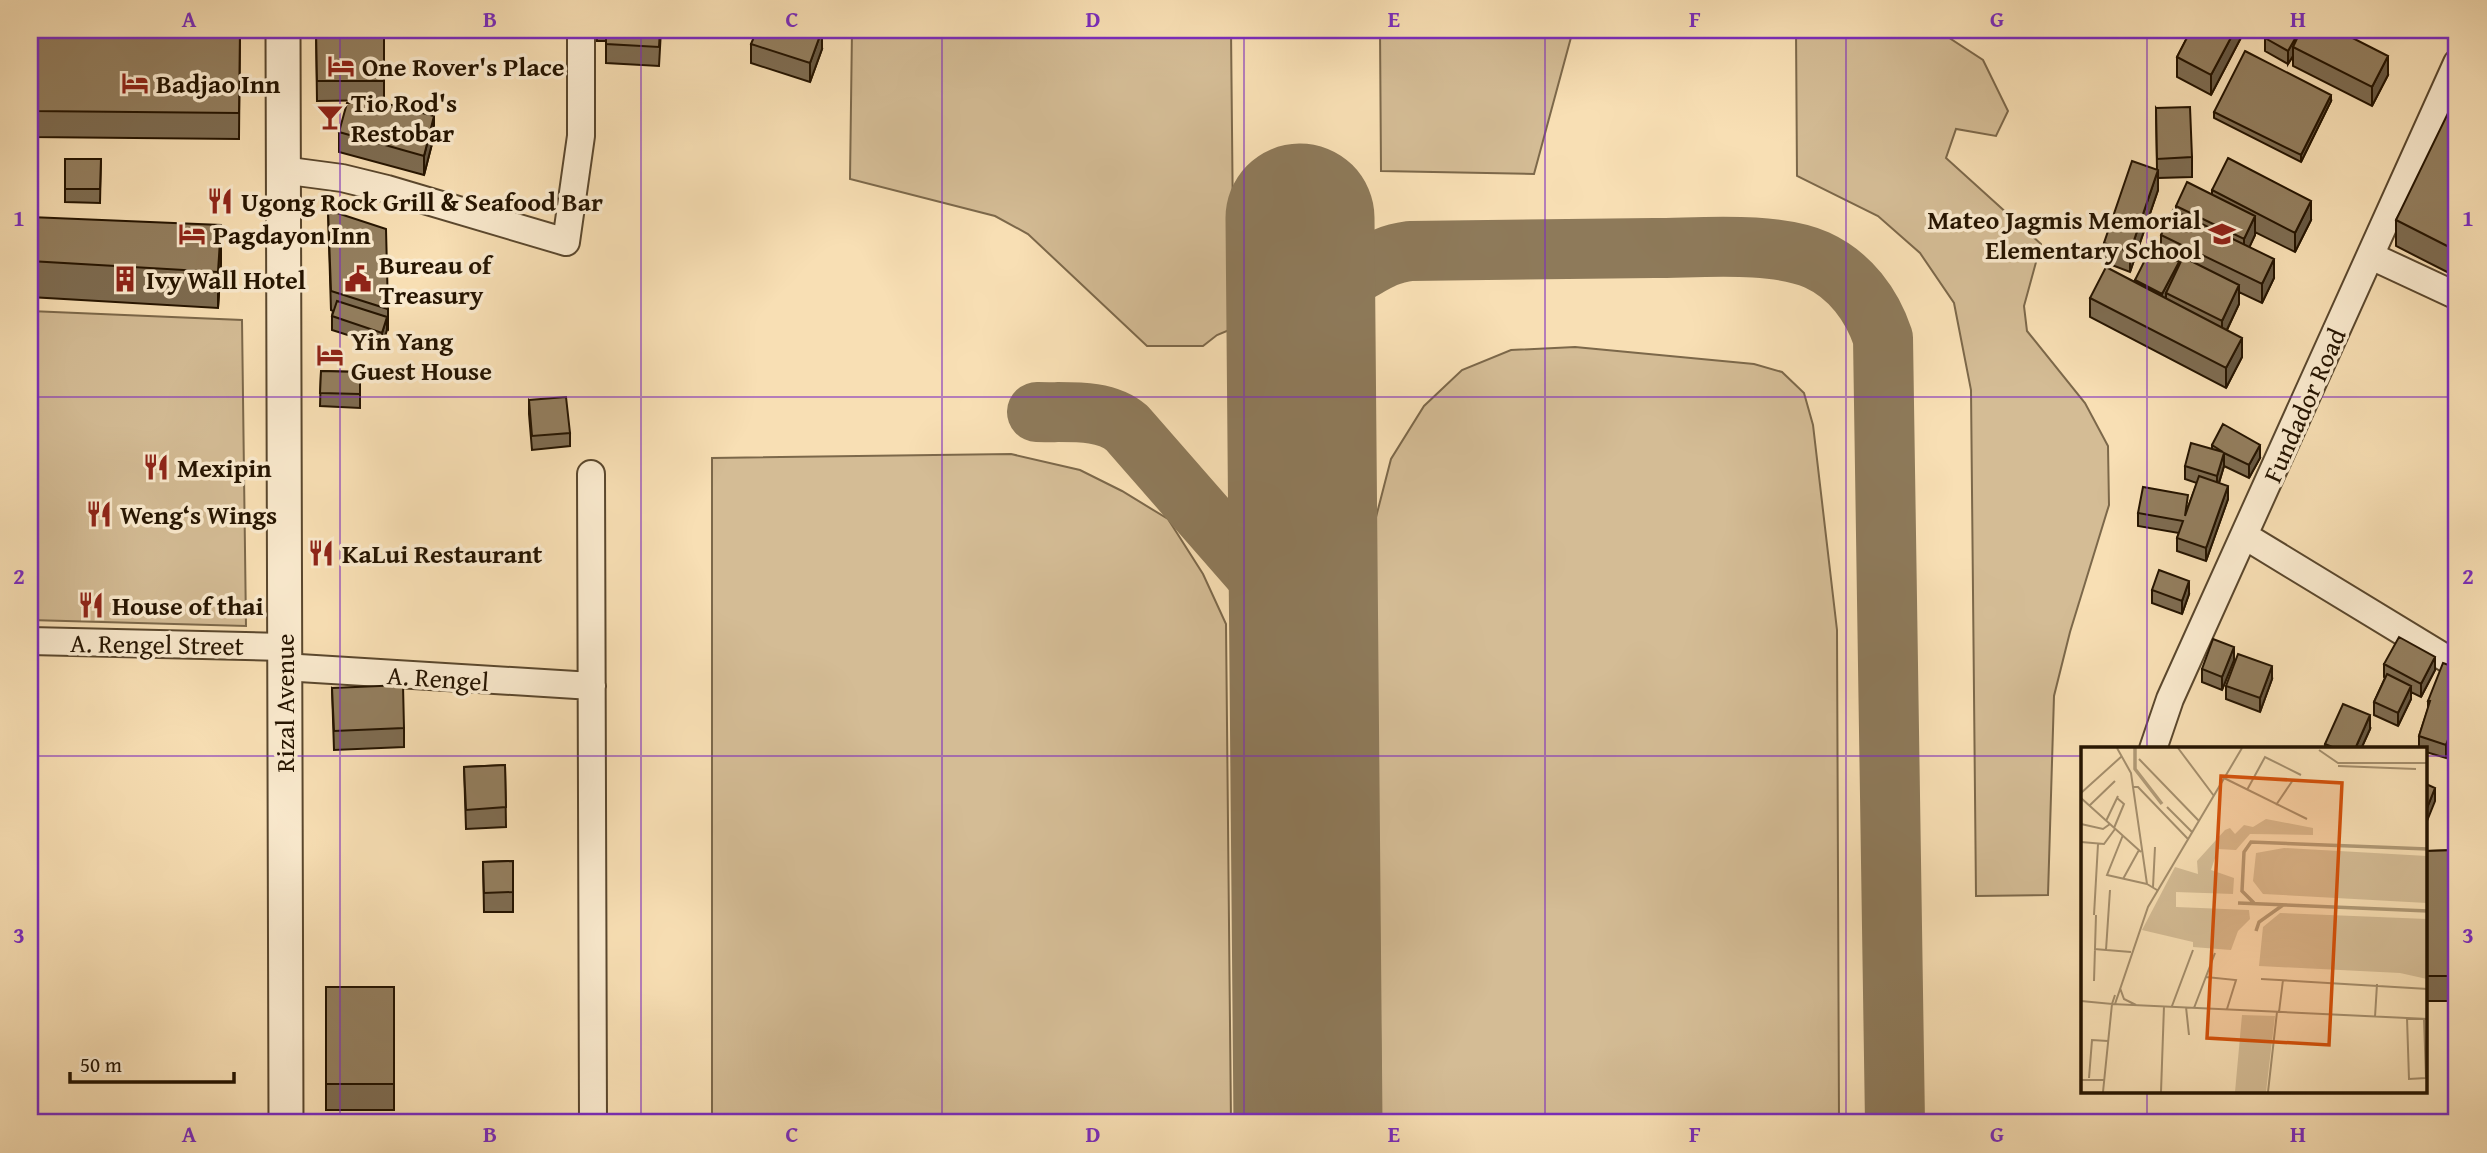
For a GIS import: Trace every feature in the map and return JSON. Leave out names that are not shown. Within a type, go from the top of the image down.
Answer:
[{"type":"street","name":"Rizal Avenue","points":[[283,30],[286,1123]]},
{"type":"street","points":[[282,170],[342,178],[387,189],[566,242],[581,135],[581,30]]},
{"type":"street","name":"Fundador Road","points":[[2154,747],[2170,699],[2457,63]]},
{"type":"street","points":[[2371,256],[2457,296]]},
{"type":"street","points":[[591,474],[593,1123]]},
{"type":"street","points":[[2245,536],[2457,665]]},
{"type":"street","name":"A. Rengel Street","points":[[30,641],[283,657]]},
{"type":"street","name":"A. Rengel","points":[[283,657],[592,686]]},
{"type":"shaded area","points":[[852,30],[1231,30],[1234,328],[1217,335],[1203,346],[1147,346],[1028,234],[995,216],[850,179]]},
{"type":"shaded area","points":[[1380,30],[1573,30],[1534,174],[1381,171]]},
{"type":"shaded area","points":[[1796,30],[1937,30],[1983,60],[2008,111],[1996,136],[1956,129],[1946,158],[2041,244],[2024,306],[2027,331],[2085,403],[2108,446],[2109,505],[2070,632],[2054,696],[2048,895],[1976,896],[1971,390],[1954,303],[1920,253],[1878,216],[1797,176]]},
{"type":"shaded area","points":[[30,311],[242,320],[246,626],[30,620]]},
{"type":"shaded area","points":[[1575,347],[1754,364],[1782,372],[1804,393],[1813,425],[1837,630],[1839,1123],[1381,1123],[1375,521],[1391,459],[1424,406],[1462,370],[1511,350]]},
{"type":"shaded area","points":[[1011,454],[1080,470],[1168,519],[1203,574],[1226,624],[1231,1123],[712,1123],[712,458]]},
{"type":"building","name":"Badjao Inn","points":[[30,30],[240,30],[239,113],[30,111]]},
{"type":"building","points":[[316,30],[384,30],[384,81],[317,81]]},
{"type":"building","points":[[606,30],[660,30],[659,47],[606,44]]},
{"type":"building","points":[[757,30],[822,30],[810,63],[751,44]]},
{"type":"building","points":[[2191,30],[2235,30],[2211,75],[2177,57]]},
{"type":"building","points":[[2270,30],[2300,30],[2288,51],[2265,38]]},
{"type":"building","points":[[2301,30],[2337,30],[2388,56],[2372,87],[2293,47]]},
{"type":"building","points":[[2245,51],[2331,95],[2301,155],[2214,112]]},
{"type":"building","points":[[380,102],[434,116],[424,156],[339,132],[347,103]]},
{"type":"building","points":[[2190,107],[2192,157],[2157,159],[2156,108]]},
{"type":"building","points":[[2450,109],[2457,112],[2457,251],[2396,220]]},
{"type":"building","points":[[2228,158],[2311,201],[2295,233],[2212,190]]},
{"type":"building","points":[[65,159],[101,159],[100,189],[65,189]]},
{"type":"building","points":[[2132,161],[2158,170],[2130,252],[2104,243]]},
{"type":"building","points":[[2187,182],[2255,216],[2244,239],[2176,206]]},
{"type":"building","name":"Bureau of Treasury","points":[[328,210],[386,229],[388,309],[331,291]]},
{"type":"building","points":[[2173,210],[2274,259],[2262,284],[2161,235]]},
{"type":"building","points":[[30,217],[221,225],[218,272],[30,261]]},
{"type":"building","points":[[2151,248],[2179,262],[2162,294],[2135,280]]},
{"type":"building","points":[[2183,257],[2239,285],[2222,321],[2166,293]]},
{"type":"building","points":[[2106,267],[2242,338],[2226,368],[2090,298]]},
{"type":"building","points":[[337,301],[387,317],[382,333],[332,316]]},
{"type":"building","points":[[321,371],[360,372],[360,394],[320,393]]},
{"type":"building","points":[[566,397],[570,433],[532,436],[529,400]]},
{"type":"building","points":[[2223,424],[2260,445],[2249,465],[2224,453],[2217,476],[2185,466],[2191,443],[2223,452],[2212,445]]},
{"type":"building","points":[[2199,476],[2228,486],[2206,548],[2177,538],[2183,521],[2138,513],[2143,487],[2188,495],[2185,516]]},
{"type":"building","points":[[2159,570],[2189,581],[2182,601],[2152,590]]},
{"type":"building","points":[[2399,637],[2435,657],[2421,684],[2384,664]]},
{"type":"building","points":[[2213,639],[2234,647],[2222,677],[2202,669]]},
{"type":"building","points":[[2238,654],[2272,666],[2260,698],[2226,686]]},
{"type":"building","points":[[2443,663],[2457,668],[2457,715],[2446,745],[2419,736],[2428,701]]},
{"type":"building","points":[[2387,674],[2411,686],[2398,713],[2374,702]]},
{"type":"building","points":[[403,685],[404,728],[334,731],[332,688]]},
{"type":"building","points":[[2343,704],[2370,715],[2356,747],[2332,747],[2325,744]]},
{"type":"building","points":[[505,765],[506,807],[466,810],[464,767]]},
{"type":"building","points":[[2428,785],[2435,788],[2428,806]]},
{"type":"building","points":[[2457,850],[2457,976],[2428,976],[2428,851]]},
{"type":"building","points":[[513,861],[513,892],[484,893],[483,862]]},
{"type":"building","points":[[326,987],[394,987],[394,1084],[326,1084]]},
{"type":"building","points":[[2457,1115],[2457,1123],[2407,1123],[2407,1116]]},
{"type":"taxiway","points":[[1301,376],[1320,316],[1335,292],[1360,271],[1390,256],[1410,251],[1759,248],[1800,254],[1817,260],[1840,274],[1858,292],[1873,314],[1883,338],[1895,1123]]},
{"type":"taxiway","points":[[1037,412],[1096,414],[1127,428],[1266,587],[1283,612],[1304,654]]},
{"type":"runway","points":[[1300,218],[1308,1123]]},
{"type":"place","name":"One Rover's Place","points":[[341,66]]},
{"type":"place","name":"Badjao Inn","points":[[135,83]]},
{"type":"place","name":"Tio Rod's Restobar","points":[[330,117]]},
{"type":"place","name":"Ugong Rock Grill & Seafood Bar","points":[[220,201]]},
{"type":"place","name":"Pagdayon Inn","points":[[192,234]]},
{"type":"place","name":"Mateo Jagmis Memorial Elementary School","points":[[2222,234]]},
{"type":"place","name":"Ivy Wall Hotel","points":[[125,279]]},
{"type":"place","name":"Bureau of Treasury","points":[[358,279]]},
{"type":"place","name":"Yin Yang Guest House","points":[[330,355]]},
{"type":"place","name":"Mexipin","points":[[156,467]]},
{"type":"place","name":"Weng‘s Wings","points":[[99,514]]},
{"type":"place","name":"KaLui Restaurant","points":[[321,553]]},
{"type":"place","name":"House of thai","points":[[91,605]]}]
